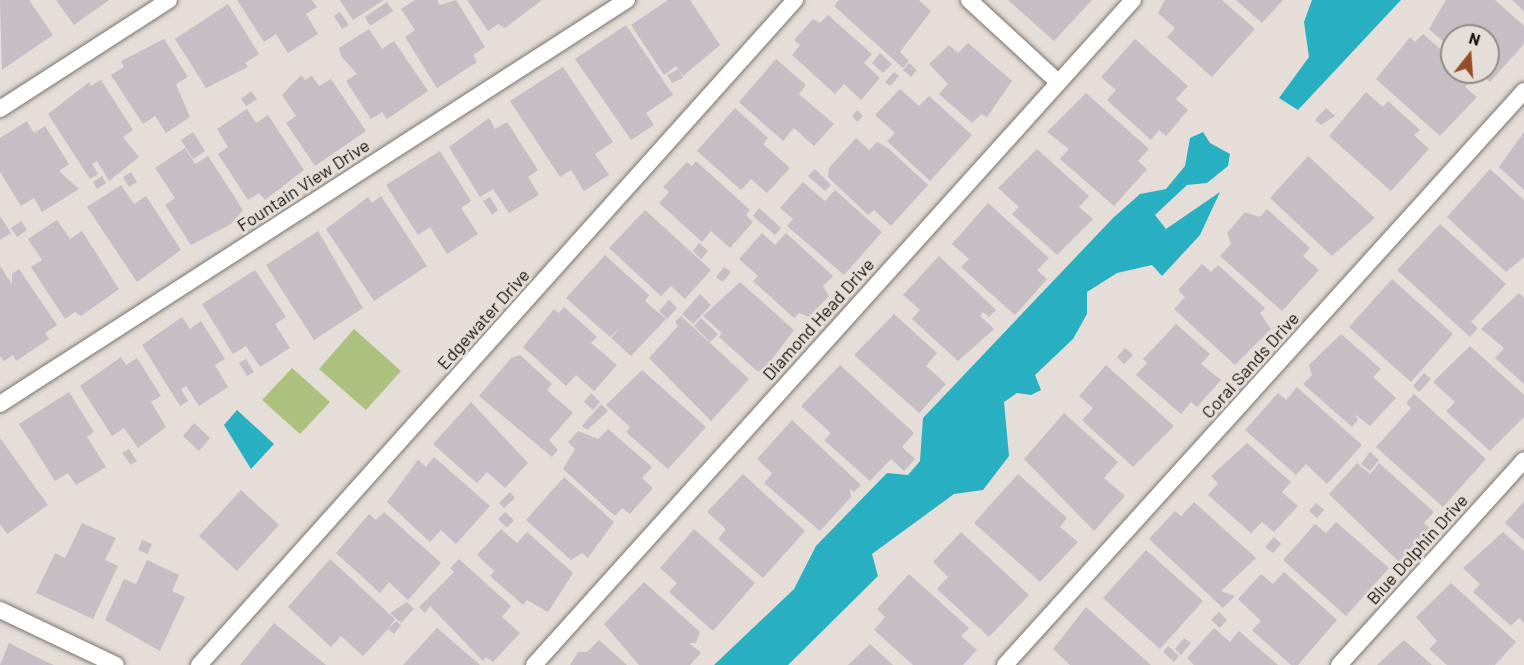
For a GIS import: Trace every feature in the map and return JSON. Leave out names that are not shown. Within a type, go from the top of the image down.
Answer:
[{"type":"lane","points":[[0,110],[169,0]]},
{"type":"lane","name":"Fountain View Drive","points":[[0,404],[627,0]]},
{"type":"lane","name":"Edgewater Drive","points":[[199,665],[795,0]]},
{"type":"lane","points":[[969,0],[1058,82]]},
{"type":"lane","name":"Diamond Head Drive","points":[[534,665],[1133,0]]},
{"type":"lane","name":"Coral Sands Drive","points":[[1005,665],[1524,91]]},
{"type":"lane","name":"Blue Dolphin Drive","points":[[1339,665],[1524,460]]},
{"type":"lane","points":[[0,610],[116,665]]},
{"type":"green space","points":[[354,329],[401,371],[366,410],[319,369]]},
{"type":"green space","points":[[292,368],[330,402],[300,434],[262,400]]},
{"type":"water","points":[[1312,0],[1401,0],[1298,110],[1279,98],[1309,57],[1304,22]]},
{"type":"water","points":[[1203,132],[1210,143],[1230,154],[1228,166],[1207,183],[1187,185],[1155,215],[1166,229],[1220,192],[1200,235],[1162,276],[1152,265],[1117,273],[1087,292],[1087,314],[1073,339],[1035,375],[1041,390],[1031,395],[1017,393],[1004,402],[1009,456],[983,490],[954,494],[872,554],[878,576],[788,665],[714,665],[794,589],[816,546],[887,473],[908,475],[920,461],[923,418],[1113,218],[1140,194],[1166,189],[1185,166],[1190,138]]},
{"type":"water","points":[[237,410],[274,444],[251,469],[224,425]]},
{"type":"building","points":[[0,0],[29,0],[53,35],[2,70]]},
{"type":"building","points":[[56,0],[109,0],[74,25]]},
{"type":"building","points":[[237,0],[312,0],[317,7],[306,14],[318,34],[288,53],[276,34],[264,42]]},
{"type":"building","points":[[340,0],[384,0],[353,20]]},
{"type":"building","points":[[415,0],[437,0],[440,5],[456,0],[485,47],[473,55],[477,62],[437,88],[405,37],[415,30],[401,9]]},
{"type":"building","points":[[467,0],[542,0],[505,28],[498,24],[488,31]]},
{"type":"building","points":[[668,0],[690,0],[720,45],[683,76],[676,66],[664,75],[631,25]]},
{"type":"building","points":[[839,0],[919,0],[931,11],[900,52],[909,61],[903,68],[834,6]]},
{"type":"building","points":[[1008,0],[1092,0],[1054,41]]},
{"type":"building","points":[[1165,0],[1222,0],[1255,29],[1212,77],[1167,37],[1175,28],[1158,13]]},
{"type":"building","points":[[1236,0],[1283,0],[1262,23]]},
{"type":"building","points":[[1446,0],[1495,0],[1524,26],[1524,44],[1500,71],[1500,24],[1440,24],[1440,39],[1429,29]]},
{"type":"building","points":[[1512,0],[1524,0],[1524,11]]},
{"type":"building","points":[[387,2],[393,11],[370,26],[365,17]]},
{"type":"building","points":[[228,4],[259,54],[245,63],[248,67],[206,88],[175,39]]},
{"type":"building","points":[[340,12],[349,25],[342,29],[334,16]]},
{"type":"building","points":[[828,15],[872,54],[864,63],[880,78],[861,100],[844,84],[835,94],[792,55],[800,45],[794,40],[813,19],[820,23]]},
{"type":"building","points":[[626,25],[673,95],[646,113],[654,125],[631,140],[575,59]]},
{"type":"building","points":[[369,29],[382,49],[394,41],[428,91],[387,119],[382,112],[371,119],[346,81],[357,74],[341,56],[339,48]]},
{"type":"building","points":[[1423,34],[1440,49],[1440,84],[1468,84],[1465,87],[1477,97],[1440,136],[1376,79],[1410,37],[1415,42]]},
{"type":"building","points":[[164,39],[188,77],[176,84],[190,117],[166,133],[155,116],[143,124],[111,75],[124,67],[121,61]]},
{"type":"building","points":[[1135,39],[1188,86],[1176,99],[1188,110],[1166,136],[1159,130],[1151,140],[1107,100],[1116,90],[1101,77]]},
{"type":"building","points":[[968,43],[1012,81],[987,117],[981,114],[972,123],[939,94],[948,84],[929,64],[949,45],[958,53]]},
{"type":"building","points":[[880,53],[892,64],[883,73],[872,63]]},
{"type":"building","points":[[776,59],[806,85],[799,94],[834,124],[814,146],[794,128],[783,141],[739,102]]},
{"type":"building","points":[[909,63],[917,70],[911,77],[903,70]]},
{"type":"building","points":[[563,67],[613,142],[595,154],[609,175],[584,191],[571,170],[560,177],[510,101]]},
{"type":"building","points":[[678,69],[683,78],[672,83],[667,75]]},
{"type":"building","points":[[894,72],[899,76],[890,86],[885,82]]},
{"type":"building","points":[[301,75],[305,80],[312,76],[319,86],[331,79],[366,131],[315,166],[286,123],[296,116],[282,95]]},
{"type":"building","points":[[101,80],[133,130],[123,137],[139,157],[109,181],[97,161],[92,164],[98,174],[90,179],[48,114],[89,82],[91,86]]},
{"type":"building","points":[[900,89],[919,106],[929,96],[972,135],[930,181],[887,141],[895,133],[875,115]]},
{"type":"building","points":[[251,91],[257,99],[246,106],[241,99]]},
{"type":"building","points":[[1366,92],[1383,107],[1388,101],[1420,130],[1414,135],[1429,149],[1391,191],[1329,136]]},
{"type":"building","points":[[1086,93],[1149,149],[1138,161],[1147,169],[1114,206],[1060,159],[1069,149],[1047,132]]},
{"type":"building","points":[[735,108],[768,138],[763,144],[790,168],[767,193],[751,179],[741,190],[697,151]]},
{"type":"building","points":[[1326,108],[1335,116],[1321,125],[1315,120]]},
{"type":"building","points":[[247,109],[256,123],[268,115],[304,170],[265,200],[259,193],[248,200],[218,154],[228,147],[217,129]]},
{"type":"building","points":[[857,110],[863,116],[857,122],[852,116]]},
{"type":"building","points":[[489,118],[495,129],[507,122],[538,170],[528,177],[539,195],[509,213],[493,189],[480,197],[449,147]]},
{"type":"building","points":[[27,121],[34,133],[45,126],[69,164],[59,171],[79,189],[42,212],[34,198],[21,206],[0,172],[0,138]]},
{"type":"building","points":[[193,132],[205,151],[193,159],[181,140]]},
{"type":"building","points":[[1524,132],[1524,190],[1499,167]]},
{"type":"building","points":[[856,138],[869,150],[877,142],[889,149],[928,185],[891,226],[874,210],[868,215],[828,177],[829,168]]},
{"type":"building","points":[[185,148],[195,164],[208,156],[243,210],[231,224],[191,245],[165,205],[175,198],[155,168]]},
{"type":"building","points":[[1037,149],[1089,196],[1079,207],[1093,219],[1057,255],[1012,214],[1019,207],[998,188]]},
{"type":"building","points":[[440,151],[471,201],[461,208],[478,234],[447,254],[430,227],[418,235],[386,185]]},
{"type":"building","points":[[1308,156],[1375,218],[1332,256],[1270,198]]},
{"type":"building","points":[[696,161],[750,210],[746,215],[753,222],[730,248],[711,231],[702,242],[659,203],[669,192],[663,187],[687,162],[692,166]]},
{"type":"building","points":[[815,169],[831,185],[825,191],[808,176]]},
{"type":"building","points":[[1490,169],[1524,200],[1524,257],[1506,272],[1447,217]]},
{"type":"building","points":[[131,172],[137,182],[129,187],[123,177]]},
{"type":"building","points":[[102,176],[106,183],[97,189],[93,182]]},
{"type":"building","points":[[803,182],[825,201],[835,190],[882,232],[844,275],[787,226],[793,219],[780,208]]},
{"type":"building","points":[[121,185],[134,204],[146,196],[181,250],[137,282],[87,207]]},
{"type":"building","points":[[381,196],[427,266],[374,301],[326,229],[368,197],[372,203]]},
{"type":"building","points":[[490,197],[498,210],[492,215],[483,201]]},
{"type":"building","points":[[988,203],[1049,258],[1037,270],[1047,279],[1015,315],[961,267],[969,259],[952,244]]},
{"type":"building","points":[[759,208],[781,228],[775,235],[753,216]]},
{"type":"building","points":[[1267,209],[1310,248],[1303,256],[1319,270],[1282,311],[1220,256],[1231,244],[1227,233],[1245,212],[1260,217]]},
{"type":"building","points":[[645,210],[711,270],[685,299],[671,286],[661,296],[609,248]]},
{"type":"building","points":[[0,216],[11,233],[0,240]]},
{"type":"building","points":[[57,220],[70,239],[82,231],[119,289],[81,316],[75,312],[65,319],[31,267],[42,260],[28,239]]},
{"type":"building","points":[[21,221],[27,230],[17,237],[11,228]]},
{"type":"building","points":[[1440,224],[1506,284],[1471,322],[1478,328],[1470,337],[1397,270]]},
{"type":"building","points":[[318,231],[363,308],[314,340],[266,265]]},
{"type":"building","points":[[762,233],[775,245],[786,233],[833,276],[823,286],[829,296],[809,317],[799,313],[794,318],[753,281],[758,276],[739,259]]},
{"type":"building","points":[[699,243],[708,251],[701,259],[693,251]]},
{"type":"building","points":[[605,255],[649,295],[645,301],[666,319],[631,356],[611,338],[621,327],[610,337],[566,298]]},
{"type":"building","points":[[939,256],[996,310],[989,317],[983,312],[980,316],[994,329],[958,361],[912,319],[920,310],[903,295]]},
{"type":"building","points":[[1202,264],[1211,272],[1218,265],[1265,308],[1260,313],[1271,329],[1235,365],[1174,309],[1185,297],[1178,290]]},
{"type":"building","points":[[0,266],[12,284],[12,274],[19,269],[57,325],[45,333],[49,339],[16,361],[13,355],[4,361],[0,356]]},
{"type":"building","points":[[724,267],[731,272],[723,282],[716,277]]},
{"type":"building","points":[[255,270],[286,317],[275,324],[290,348],[260,367],[246,346],[233,354],[202,304]]},
{"type":"building","points":[[1392,279],[1453,334],[1411,382],[1349,327]]},
{"type":"building","points":[[740,282],[794,330],[764,370],[757,371],[719,337],[722,333],[703,316]]},
{"type":"building","points":[[1519,293],[1524,298],[1524,384],[1495,358],[1504,348],[1481,329]]},
{"type":"building","points":[[700,294],[711,305],[693,324],[682,314]]},
{"type":"building","points":[[669,300],[677,308],[667,319],[659,311]]},
{"type":"building","points":[[564,307],[597,337],[591,343],[617,365],[594,391],[576,375],[566,386],[523,347],[554,309],[559,313]]},
{"type":"building","points":[[894,314],[937,353],[926,366],[946,384],[919,413],[854,355]]},
{"type":"building","points":[[681,316],[749,379],[711,421],[649,358],[678,326],[675,322]]},
{"type":"building","points":[[182,317],[190,329],[201,321],[225,359],[215,365],[228,387],[199,406],[186,386],[181,389],[188,401],[180,406],[142,345]]},
{"type":"building","points":[[701,318],[718,334],[710,342],[694,326]]},
{"type":"building","points":[[1176,324],[1210,354],[1201,364],[1221,380],[1197,407],[1191,402],[1181,414],[1136,375],[1147,363],[1143,359]]},
{"type":"building","points":[[1341,334],[1381,369],[1373,377],[1396,398],[1370,426],[1355,414],[1358,420],[1352,427],[1303,384],[1312,375],[1309,365]]},
{"type":"building","points":[[1470,346],[1524,395],[1524,417],[1490,451],[1446,411],[1455,402],[1433,382]]},
{"type":"building","points":[[1125,348],[1133,355],[1124,364],[1117,357]]},
{"type":"building","points":[[520,355],[552,384],[547,390],[573,413],[549,440],[558,450],[552,457],[479,396],[511,358]]},
{"type":"building","points":[[121,357],[126,365],[137,358],[161,396],[151,402],[166,427],[138,448],[124,428],[112,436],[80,386]]},
{"type":"building","points":[[246,359],[254,372],[247,376],[239,363]]},
{"type":"building","points":[[840,365],[914,433],[902,447],[915,459],[904,471],[891,459],[870,481],[824,440],[831,433],[801,406]]},
{"type":"building","points":[[1106,365],[1174,426],[1133,467],[1082,420],[1093,408],[1079,396]]},
{"type":"building","points":[[642,370],[706,427],[668,469],[626,432],[630,427],[606,405]]},
{"type":"building","points":[[1424,373],[1431,379],[1419,392],[1413,386]]},
{"type":"building","points":[[1297,387],[1362,445],[1327,484],[1306,464],[1296,475],[1245,430],[1278,393],[1286,400]]},
{"type":"building","points":[[69,392],[94,432],[87,437],[106,467],[76,485],[68,473],[55,481],[19,424]]},
{"type":"building","points":[[591,393],[600,402],[593,410],[584,402]]},
{"type":"building","points":[[1414,394],[1486,459],[1443,507],[1376,447],[1411,408],[1406,403]]},
{"type":"building","points":[[471,402],[528,463],[505,488],[487,472],[477,483],[433,444]]},
{"type":"building","points":[[601,404],[608,411],[587,430],[582,426]]},
{"type":"building","points":[[1064,413],[1118,462],[1104,478],[1125,496],[1094,531],[1024,459]]},
{"type":"building","points":[[792,420],[861,485],[854,492],[850,489],[851,497],[820,531],[764,483],[772,473],[757,459]]},
{"type":"building","points":[[194,423],[210,438],[199,451],[183,436]]},
{"type":"building","points":[[608,429],[652,467],[642,478],[653,488],[630,514],[622,508],[615,516],[563,469],[575,449],[568,442],[578,431],[598,439]]},
{"type":"building","points":[[0,438],[48,505],[7,534],[0,524]]},
{"type":"building","points":[[1247,443],[1291,482],[1282,492],[1298,506],[1274,532],[1262,522],[1251,533],[1208,495],[1218,483],[1211,476]]},
{"type":"building","points":[[129,449],[137,461],[131,465],[122,453]]},
{"type":"building","points":[[1370,452],[1379,460],[1370,471],[1361,464]]},
{"type":"building","points":[[434,457],[490,506],[456,544],[441,530],[430,542],[387,502],[418,460],[426,467]]},
{"type":"building","points":[[1357,463],[1370,474],[1379,463],[1434,512],[1424,523],[1431,529],[1399,562],[1329,494]]},
{"type":"building","points":[[743,474],[805,531],[763,578],[718,539],[726,529],[707,512]]},
{"type":"building","points":[[1018,474],[1067,518],[1060,527],[1078,542],[1040,582],[974,523]]},
{"type":"building","points":[[564,477],[614,522],[588,558],[582,553],[571,560],[526,520]]},
{"type":"building","points":[[241,490],[279,525],[237,571],[199,536]]},
{"type":"building","points":[[510,492],[515,498],[504,508],[499,503]]},
{"type":"building","points":[[1524,501],[1524,540],[1505,523]]},
{"type":"building","points":[[1194,502],[1256,558],[1221,591],[1235,596],[1223,608],[1149,539],[1175,511],[1181,516]]},
{"type":"building","points":[[1316,503],[1324,510],[1317,518],[1309,511]]},
{"type":"building","points":[[384,512],[441,563],[408,600],[389,582],[380,593],[336,553],[369,514],[376,520]]},
{"type":"building","points":[[505,512],[514,520],[507,528],[498,519]]},
{"type":"building","points":[[1336,522],[1389,568],[1346,616],[1283,560],[1315,524],[1326,533]]},
{"type":"building","points":[[82,523],[116,538],[105,560],[118,566],[93,619],[36,593],[55,553],[65,558]]},
{"type":"building","points":[[501,529],[517,543],[527,532],[573,573],[548,612],[527,600],[523,605],[490,576],[494,571],[477,555]]},
{"type":"building","points":[[694,529],[755,583],[713,631],[669,592],[677,583],[660,568]]},
{"type":"building","points":[[961,532],[1029,595],[989,637],[937,589],[948,577],[933,562]]},
{"type":"building","points":[[1503,532],[1524,551],[1524,623],[1519,618],[1511,626],[1473,592],[1480,584],[1463,568]]},
{"type":"building","points":[[1274,537],[1281,544],[1273,553],[1265,547]]},
{"type":"building","points":[[142,540],[152,544],[148,554],[138,550]]},
{"type":"building","points":[[1146,550],[1203,601],[1160,649],[1103,598]]},
{"type":"building","points":[[330,559],[395,619],[363,656],[341,636],[331,647],[288,607]]},
{"type":"building","points":[[459,559],[511,606],[502,617],[520,633],[493,662],[486,657],[483,661],[430,606],[425,613],[419,607],[454,572],[450,568]]},
{"type":"building","points":[[147,560],[179,575],[172,591],[185,597],[160,651],[105,620],[124,579],[136,584]]},
{"type":"building","points":[[1284,572],[1337,620],[1298,665],[1291,665],[1252,630],[1261,621],[1238,599],[1261,574],[1273,584]]},
{"type":"building","points":[[909,574],[969,628],[961,636],[977,650],[963,665],[913,665],[874,630],[885,617],[877,609]]},
{"type":"building","points":[[644,582],[700,632],[696,643],[689,643],[701,653],[690,665],[639,665],[604,624]]},
{"type":"building","points":[[1451,583],[1516,642],[1495,665],[1447,665],[1429,649],[1437,641],[1416,617]]},
{"type":"building","points":[[407,602],[414,609],[401,623],[390,613]]},
{"type":"building","points":[[1086,607],[1151,665],[1070,665],[1053,649]]},
{"type":"building","points":[[1219,612],[1227,620],[1220,628],[1211,620]]},
{"type":"building","points":[[396,621],[401,625],[394,634],[388,629]]},
{"type":"building","points":[[274,623],[326,665],[240,665]]},
{"type":"building","points":[[437,628],[480,665],[403,665]]},
{"type":"building","points":[[1214,628],[1230,642],[1239,631],[1278,665],[1194,665],[1187,658]]},
{"type":"building","points":[[1184,638],[1191,643],[1181,655],[1175,649]]},
{"type":"building","points":[[599,640],[627,665],[570,665],[578,652],[587,652]]},
{"type":"building","points":[[1404,640],[1432,665],[1377,665]]},
{"type":"building","points":[[9,643],[45,661],[54,665],[0,665]]},
{"type":"building","points":[[870,644],[893,665],[848,665]]},
{"type":"building","points":[[1168,646],[1179,656],[1174,662],[1163,652]]}]
